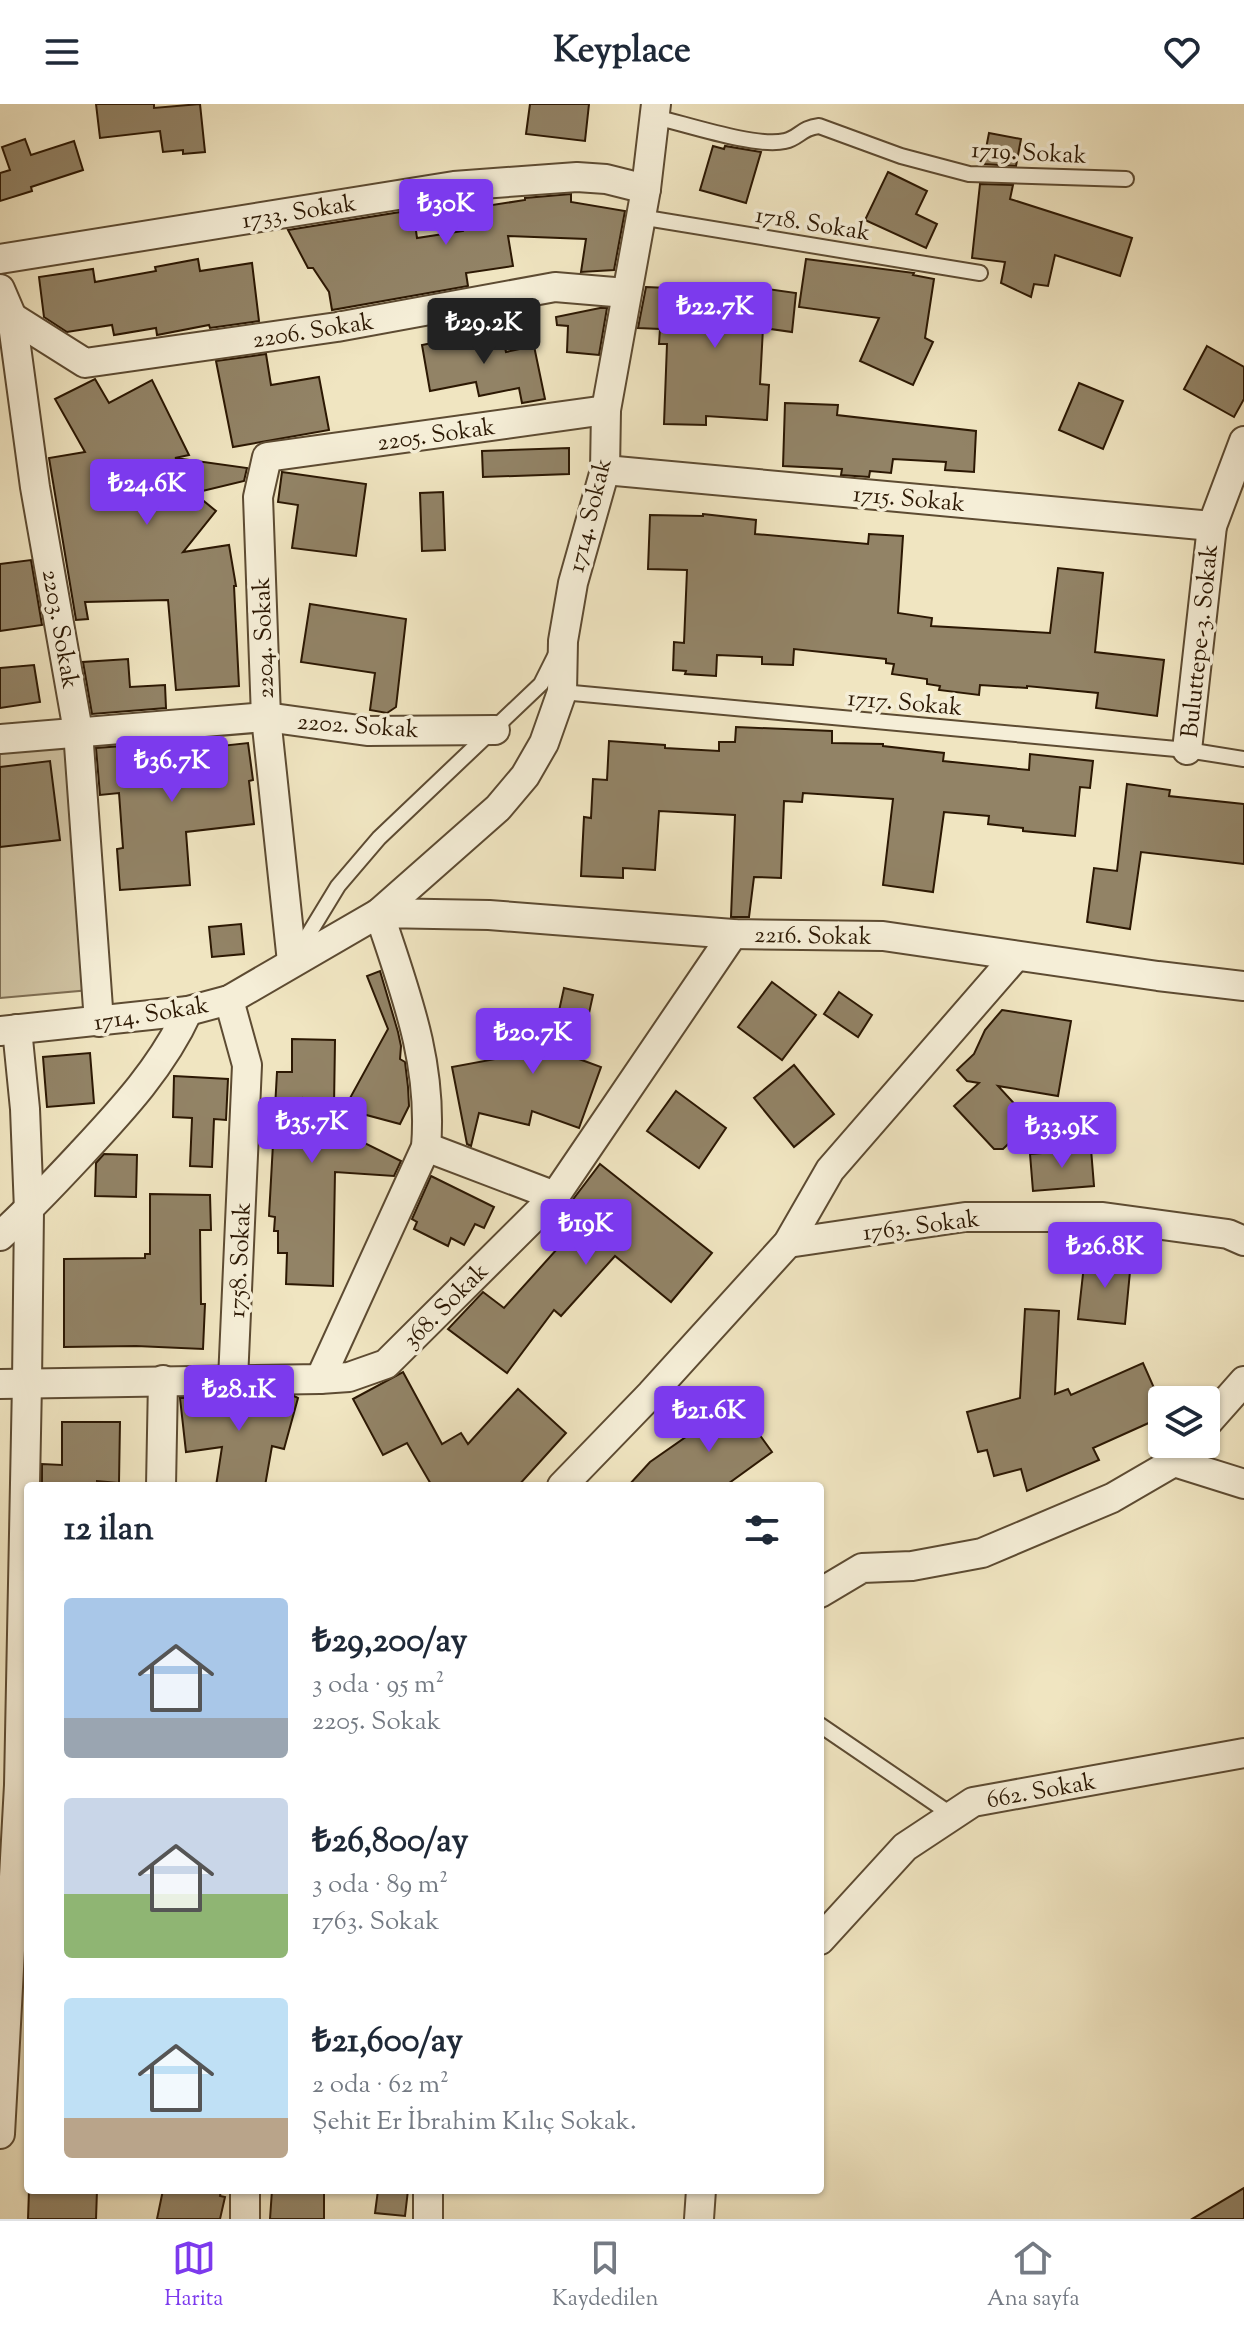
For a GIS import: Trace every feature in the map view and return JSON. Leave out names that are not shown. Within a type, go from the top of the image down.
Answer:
[{"type":"street","name":"1714. Sokak","points":[[8,1030],[188,1011],[229,1000],[379,913],[498,808],[525,776],[544,743],[562,692],[563,641],[573,583],[605,470],[606,410],[646,189],[656,111]]},
{"type":"street","name":"1733. Sokak","points":[[0,259],[454,186],[577,177],[606,179],[646,189]]},
{"type":"street","name":"2206. Sokak","points":[[12,317],[85,363],[337,327],[555,287],[626,293]]},
{"type":"street","name":"2203. Sokak","points":[[0,289],[12,317],[35,487],[78,731],[99,1022]]},
{"type":"street","name":"2205. Sokak","points":[[267,457],[606,410]]},
{"type":"street","name":"Buluttepe-3. Sokak","points":[[1187,750],[1212,526],[1244,441]]},
{"type":"street","name":"2204. Sokak","points":[[267,457],[258,497],[266,717],[292,962]]},
{"type":"street","name":"1715. Sokak","points":[[605,470],[1212,526]]},
{"type":"street","name":"2202. Sokak","points":[[0,739],[266,717],[367,731],[495,730]]},
{"type":"street","name":"2216. Sokak","points":[[379,913],[489,915],[733,934],[883,936],[1244,986]]},
{"type":"street","points":[[320,1379],[426,1147],[429,1111],[419,1034],[379,913]]},
{"type":"street","name":"368. Sokak","points":[[13,1384],[320,1379],[349,1377],[386,1364],[555,1196],[733,934]]},
{"type":"street","points":[[566,1482],[651,1394],[788,1243],[830,1170],[1016,956]]},
{"type":"street","name":"1758. Sokak","points":[[229,1000],[247,1065],[233,1380]]},
{"type":"street","points":[[0,1236],[29,1210],[132,1100],[174,1042],[188,1011]]},
{"type":"street","points":[[0,2134],[20,1862],[13,1384],[29,1210],[25,1109],[8,1030]]},
{"type":"street","points":[[426,1147],[555,1196]]},
{"type":"street","name":"1763. Sokak","points":[[788,1243],[965,1217],[1103,1217],[1228,1234],[1244,1241]]},
{"type":"street","points":[[161,1482],[163,1380]]},
{"type":"street","points":[[1220,1408],[1244,1381]]},
{"type":"street","points":[[824,1591],[862,1568],[912,1566],[982,1553],[1112,1498],[1173,1458]]},
{"type":"street","points":[[1191,1458],[1244,1484]]},
{"type":"street","name":"662. Sokak","points":[[824,1936],[905,1847],[973,1802],[1244,1753]]},
{"type":"street","points":[[245,2194],[245,2219]]},
{"type":"street","points":[[428,2194],[428,2219]]},
{"type":"street","points":[[699,2219],[701,2194]]},
{"type":"lane","name":"1719. Sokak","points":[[656,111],[757,141],[787,141],[806,128],[819,126],[901,156],[969,174],[1126,179]]},
{"type":"lane","name":"1718. Sokak","points":[[640,217],[980,273]]},
{"type":"lane","name":"1714. Sokak","points":[[292,962],[338,886],[379,838],[541,684],[563,641]]},
{"type":"lane","name":"1717. Sokak","points":[[562,692],[1187,750],[1244,759]]},
{"type":"lane","points":[[824,1728],[952,1815]]},
{"type":"shaded area","points":[[67,747],[90,990],[0,998],[0,753]]},
{"type":"building","points":[[96,104],[154,104],[154,108],[200,104],[205,152],[163,152],[160,131],[100,138]]},
{"type":"building","points":[[530,104],[589,104],[585,141],[526,134]]},
{"type":"building","points":[[989,133],[1021,139],[1016,166],[983,164]]},
{"type":"building","points":[[25,139],[31,155],[74,141],[83,170],[0,201],[0,173],[10,170],[2,147]]},
{"type":"building","points":[[713,146],[761,152],[746,203],[700,190]]},
{"type":"building","points":[[888,172],[927,191],[916,214],[937,224],[926,248],[865,220]]},
{"type":"building","points":[[980,184],[1013,185],[1010,199],[1132,238],[1120,276],[1055,255],[1048,286],[1034,284],[1031,297],[1001,283],[1005,262],[972,258]]},
{"type":"building","points":[[571,194],[571,202],[625,211],[614,270],[581,272],[586,239],[508,236],[513,266],[466,273],[468,286],[332,310],[329,292],[313,268],[308,268],[288,230],[413,210],[417,238],[463,231],[460,210],[525,198]]},
{"type":"building","points":[[198,259],[200,271],[252,263],[259,321],[210,328],[209,325],[157,335],[156,328],[114,335],[112,325],[67,332],[44,317],[39,277],[93,269],[95,282],[156,271],[155,267]]},
{"type":"building","points":[[806,259],[914,273],[934,279],[925,338],[933,342],[913,385],[860,361],[879,318],[799,307]]},
{"type":"building","points":[[646,287],[711,290],[710,295],[759,299],[761,288],[796,293],[792,332],[763,328],[760,384],[769,385],[767,420],[706,416],[706,425],[664,424],[667,344],[659,344],[660,329],[638,328]]},
{"type":"building","points":[[607,308],[599,355],[567,352],[568,326],[557,325],[556,317]]},
{"type":"building","points":[[501,331],[506,352],[534,346],[545,399],[522,403],[519,388],[479,396],[476,382],[430,391],[422,345]]},
{"type":"building","points":[[1207,346],[1244,367],[1244,399],[1234,417],[1184,389]]},
{"type":"building","points":[[266,354],[271,385],[319,377],[329,430],[233,447],[216,361]]},
{"type":"building","points":[[95,379],[109,403],[152,380],[189,455],[175,458],[247,468],[244,481],[194,493],[216,511],[183,552],[229,545],[236,586],[239,686],[176,690],[168,600],[85,602],[88,619],[76,620],[49,458],[85,452],[55,399]]},
{"type":"building","points":[[1079,383],[1123,401],[1103,449],[1059,430]]},
{"type":"building","points":[[785,403],[838,405],[837,415],[976,431],[974,472],[945,470],[946,462],[893,459],[891,473],[870,471],[869,477],[841,475],[842,469],[783,466]]},
{"type":"building","points":[[569,448],[569,474],[483,477],[482,451]]},
{"type":"building","points":[[282,472],[366,484],[356,556],[292,548],[298,505],[278,502]]},
{"type":"building","points":[[443,492],[445,550],[422,551],[420,493]]},
{"type":"building","points":[[703,514],[756,520],[755,534],[868,544],[869,534],[903,536],[898,613],[932,618],[931,626],[1050,633],[1058,568],[1103,573],[1095,652],[1164,660],[1157,716],[1096,708],[1098,693],[980,685],[979,695],[939,690],[940,686],[927,684],[927,679],[892,674],[894,664],[886,663],[886,659],[794,649],[793,665],[762,664],[762,657],[717,655],[716,676],[673,670],[674,642],[684,643],[687,570],[648,569],[650,515]]},
{"type":"building","points":[[31,560],[42,625],[0,631],[0,564]]},
{"type":"building","points":[[310,604],[406,619],[396,707],[387,713],[370,710],[375,673],[301,662]]},
{"type":"building","points":[[128,659],[130,687],[165,685],[166,708],[92,714],[83,662]]},
{"type":"building","points":[[34,665],[40,702],[0,708],[0,668]]},
{"type":"building","points":[[736,727],[832,731],[832,743],[883,744],[944,753],[943,761],[1029,770],[1030,754],[1093,761],[1090,788],[1080,787],[1075,836],[1023,831],[1023,828],[988,824],[989,816],[944,812],[933,892],[883,885],[893,799],[803,793],[802,802],[784,801],[781,878],[754,877],[749,917],[731,917],[735,815],[659,811],[655,870],[623,868],[623,878],[581,876],[584,817],[591,818],[593,779],[607,780],[609,741],[719,751],[719,742],[735,742]]},
{"type":"building","points":[[176,742],[176,751],[248,743],[254,824],[186,832],[190,885],[120,890],[117,849],[123,848],[119,793],[100,795],[96,748]]},
{"type":"building","points":[[50,761],[60,840],[0,847],[0,767]]},
{"type":"building","points":[[1127,784],[1170,790],[1169,796],[1244,804],[1244,864],[1141,852],[1130,929],[1087,922],[1094,868],[1117,871]]},
{"type":"building","points":[[241,924],[244,954],[212,957],[209,927]]},
{"type":"building","points":[[380,971],[398,1032],[400,1059],[405,1062],[409,1106],[400,1124],[344,1109],[388,1029],[367,976]]},
{"type":"building","points":[[772,982],[816,1015],[782,1060],[738,1027]]},
{"type":"building","points":[[564,988],[593,995],[579,1059],[601,1067],[579,1128],[532,1111],[529,1125],[479,1113],[471,1146],[467,1144],[452,1067],[501,1058],[506,1041],[550,1052]]},
{"type":"building","points":[[839,992],[872,1015],[858,1037],[824,1014]]},
{"type":"building","points":[[1002,1010],[1071,1021],[1058,1096],[998,1086],[1031,1122],[1003,1149],[994,1149],[954,1106],[979,1083],[967,1081],[957,1070],[974,1054],[985,1030]]},
{"type":"building","points":[[292,1039],[335,1040],[334,1106],[303,1098],[298,1111],[334,1128],[336,1123],[336,1129],[401,1161],[394,1176],[335,1172],[333,1286],[286,1284],[287,1253],[278,1253],[275,1217],[269,1216],[277,1072],[292,1072]]},
{"type":"building","points":[[90,1053],[94,1103],[47,1107],[43,1057]]},
{"type":"building","points":[[794,1065],[834,1114],[794,1147],[754,1098]]},
{"type":"building","points":[[174,1076],[228,1079],[226,1120],[214,1119],[212,1167],[190,1166],[192,1118],[173,1117]]},
{"type":"building","points":[[676,1091],[726,1128],[699,1168],[647,1131]]},
{"type":"building","points":[[1091,1149],[1094,1186],[1033,1191],[1030,1154]]},
{"type":"building","points":[[104,1154],[137,1155],[136,1197],[95,1196],[96,1163]]},
{"type":"building","points":[[600,1164],[712,1253],[671,1302],[615,1256],[561,1316],[554,1310],[507,1373],[448,1329],[483,1292],[504,1308],[584,1219],[568,1206]]},
{"type":"building","points":[[431,1176],[494,1207],[484,1228],[475,1224],[464,1245],[451,1238],[448,1246],[414,1229],[417,1222],[412,1219]]},
{"type":"building","points":[[150,1194],[210,1195],[211,1230],[200,1230],[201,1304],[205,1304],[203,1349],[64,1347],[64,1259],[145,1258],[145,1254],[150,1254]]},
{"type":"building","points":[[1085,1256],[1131,1261],[1125,1324],[1078,1319]]},
{"type":"building","points":[[1025,1309],[1059,1311],[1055,1394],[1068,1389],[1071,1395],[1143,1363],[1153,1386],[1148,1386],[1148,1423],[1093,1448],[1099,1460],[1027,1491],[1021,1469],[994,1476],[987,1450],[978,1452],[967,1412],[1020,1398]]},
{"type":"building","points":[[403,1372],[442,1444],[461,1433],[468,1444],[518,1389],[566,1433],[522,1482],[430,1482],[407,1443],[383,1455],[353,1399]]},
{"type":"building","points":[[180,1398],[298,1398],[284,1449],[272,1446],[266,1482],[217,1482],[222,1447],[186,1452]]},
{"type":"building","points":[[736,1402],[772,1452],[731,1482],[632,1482],[650,1462]]},
{"type":"building","points":[[62,1422],[120,1422],[119,1482],[42,1482],[42,1464],[62,1465]]},
{"type":"building","points":[[1244,2188],[1244,2219],[1192,2219]]},
{"type":"building","points":[[29,2194],[97,2194],[96,2219],[28,2219]]},
{"type":"building","points":[[162,2194],[220,2194],[225,2197],[220,2219],[157,2219]]},
{"type":"building","points":[[272,2194],[324,2194],[324,2219],[270,2219]]},
{"type":"building","points":[[377,2194],[408,2194],[405,2216],[375,2213]]}]
